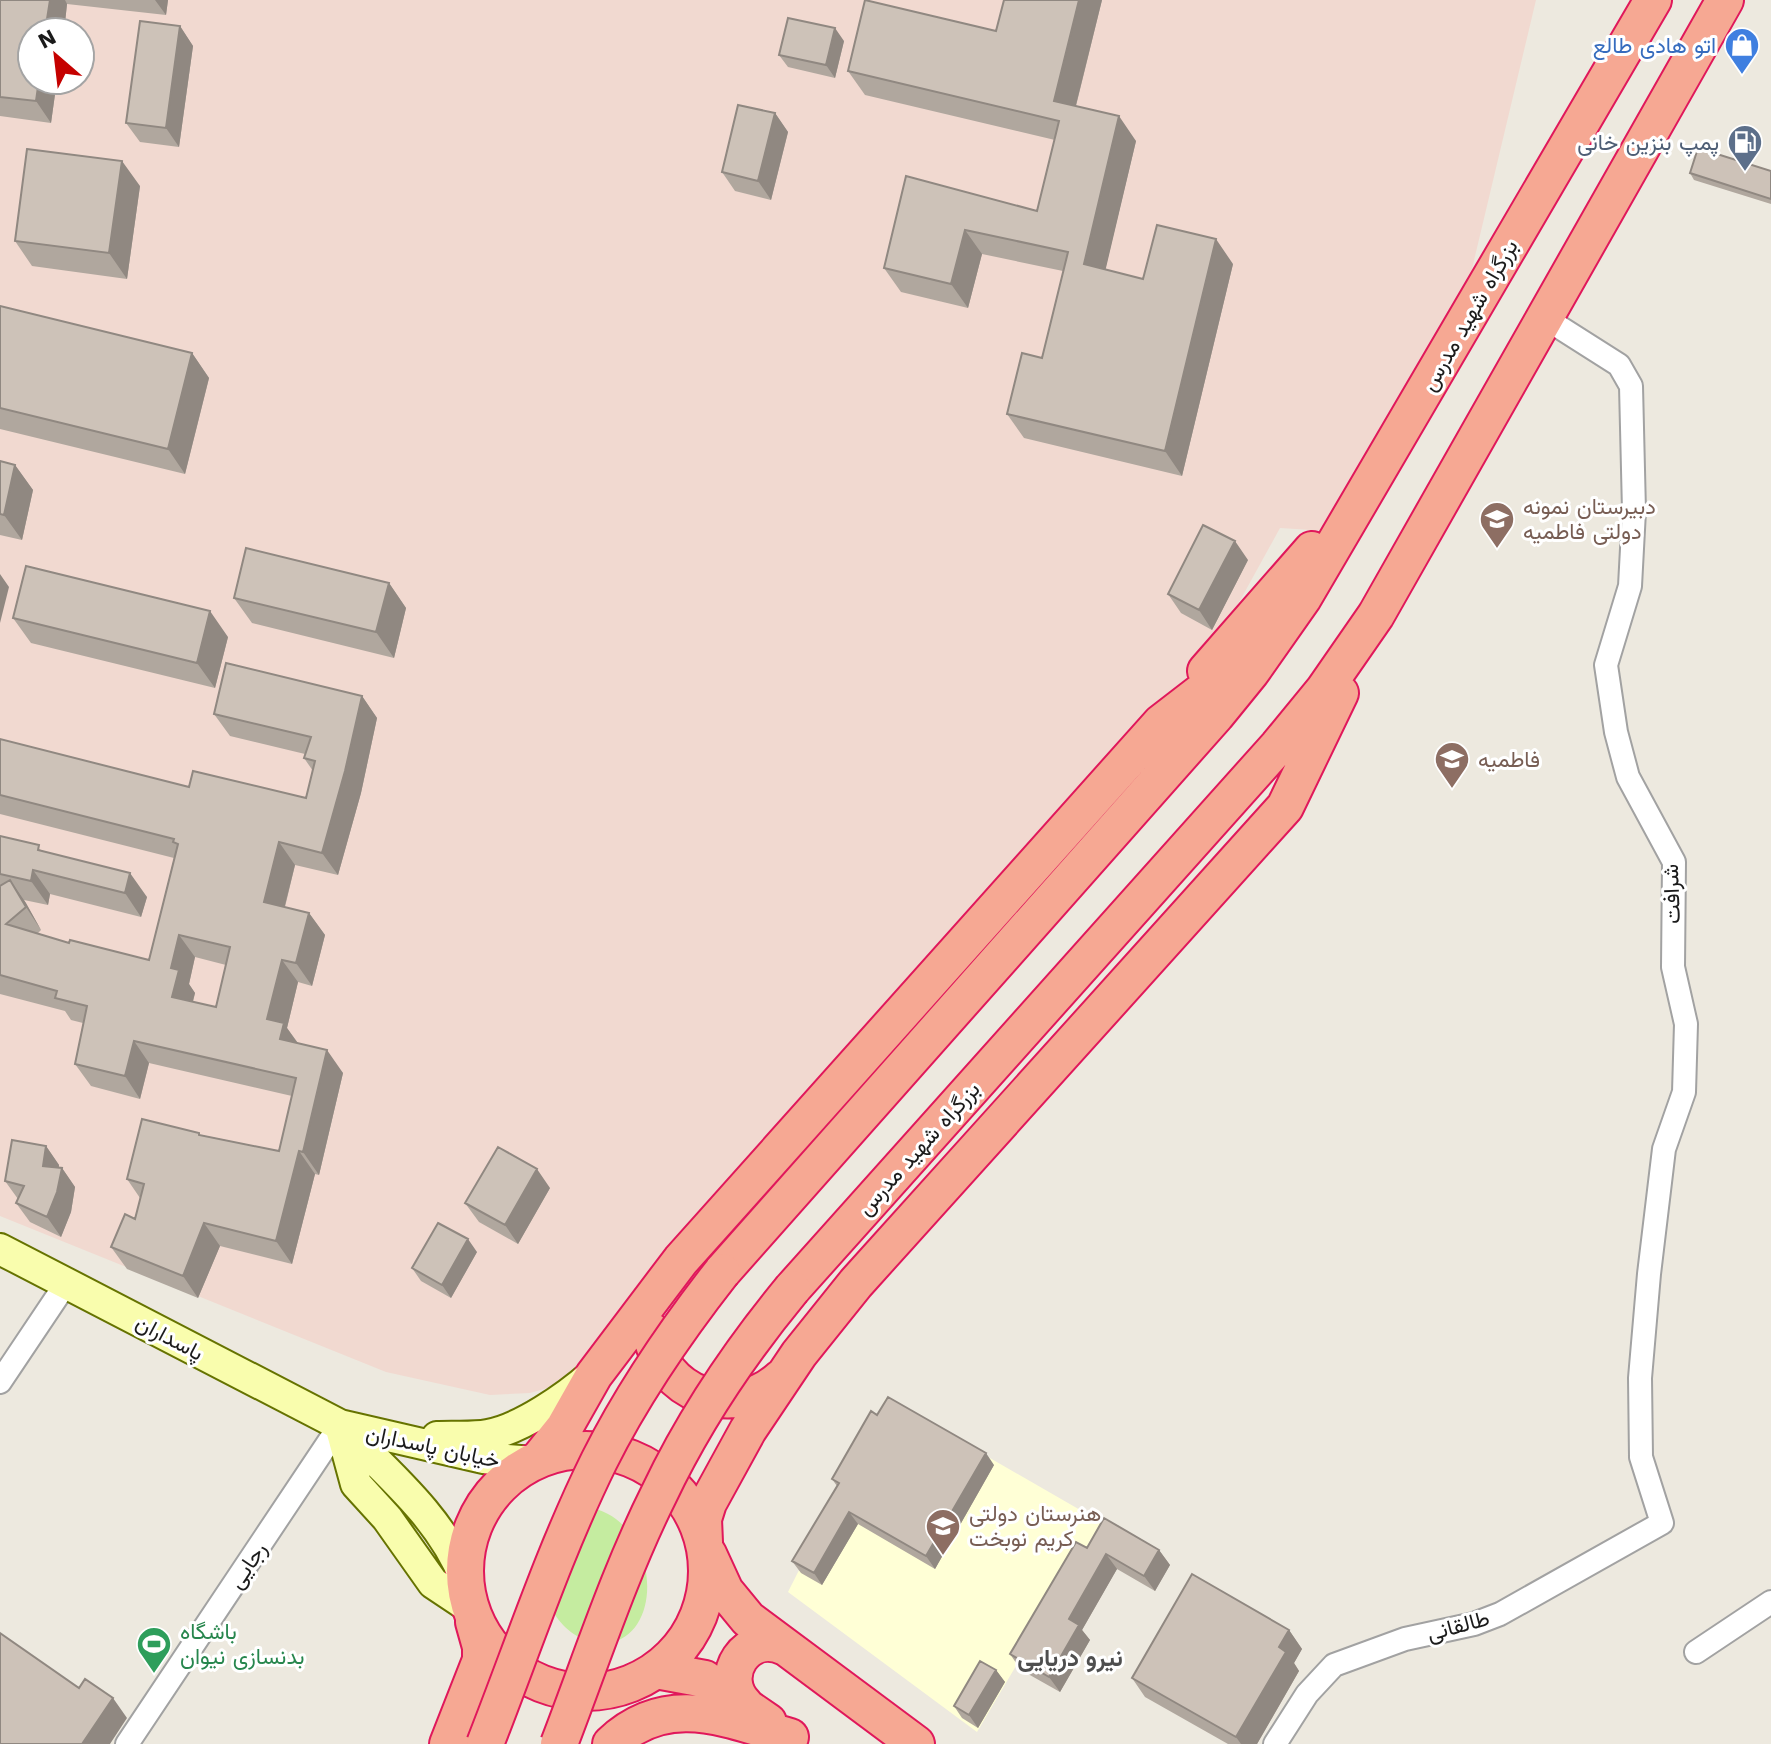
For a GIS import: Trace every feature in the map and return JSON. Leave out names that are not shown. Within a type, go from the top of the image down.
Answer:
[{"type":"highway","name":"بزرگراه شهید مدرس","points":[[485,1744],[584,1492],[626,1411],[680,1327],[722,1272],[1204,728],[1283,628],[1653,0]]},
{"type":"highway","name":"بزرگراه شهید مدرس","points":[[704,1545],[702,1525],[708,1503],[743,1438],[784,1375],[856,1283],[1285,807],[1376,615],[1725,0]]},
{"type":"highway","points":[[1161,723],[1371,482]]},
{"type":"highway","name":"بزرگراه شهید مدرس","points":[[559,1744],[651,1510],[703,1413],[743,1352],[792,1289],[1253,774],[1313,704],[1376,615]]},
{"type":"highway","name":"بزرگراه شهید مدرس","points":[[536,1461],[564,1428],[599,1368],[695,1244],[1161,723],[1283,628]]},
{"type":"highway","points":[[660,1287],[651,1310],[652,1341],[662,1365],[683,1387],[706,1398],[738,1400],[762,1392],[784,1375]]},
{"type":"highway","points":[[448,1744],[481,1660],[481,1647],[468,1600],[467,1545],[479,1513],[500,1485],[536,1461],[573,1451],[596,1450],[641,1463],[665,1479],[684,1500],[696,1520],[721,1584],[738,1608],[785,1647],[916,1744]]},
{"type":"highway","points":[[608,1744],[625,1698],[681,1646],[698,1616],[707,1577],[704,1545]]},
{"type":"highway","points":[[468,1600],[481,1633],[503,1660],[521,1674],[547,1686],[597,1692],[625,1685],[653,1671],[705,1679],[795,1741]]},
{"type":"highway","points":[[745,1705],[737,1697],[732,1679],[740,1656],[749,1647],[761,1643],[785,1647]]},
{"type":"highway","points":[[608,1744],[643,1721],[681,1712],[723,1718],[795,1741]]},
{"type":"main road","name":"پاسداران","points":[[0,1249],[340,1425]]},
{"type":"main road","points":[[397,1438],[495,1433],[536,1414],[574,1390],[599,1368]]},
{"type":"main road","name":"خیابان پاسداران","points":[[340,1425],[494,1460],[536,1461]]},
{"type":"main road","name":"خیابان پاسداران","points":[[340,1425],[413,1499],[449,1545],[468,1600]]},
{"type":"street","name":"شرافت","points":[[1545,318],[1619,365],[1631,386],[1634,511],[1630,586],[1606,665],[1616,732],[1628,777],[1674,862],[1673,967],[1686,1024],[1684,1092],[1664,1149],[1640,1378],[1641,1457],[1662,1523]]},
{"type":"street","points":[[0,1382],[67,1282]]},
{"type":"street","name":"رجایی","points":[[127,1744],[340,1425]]},
{"type":"street","name":"طالقانی","points":[[1275,1744],[1307,1694],[1334,1665],[1405,1639],[1474,1624],[1500,1614],[1662,1523]]},
{"type":"street","points":[[1696,1652],[1771,1602]]},
{"type":"shaded area","points":[[0,0],[1536,0],[1466,294],[1328,531],[1280,528],[1204,666],[569,1382],[530,1393],[490,1395],[386,1372],[0,1216]]},
{"type":"shaded area","name":"هنرستان دولتی کریم نوبخت","points":[[886,1398],[1101,1522],[977,1732],[788,1592]]},
{"type":"green space","points":[[587,1507],[611,1516],[629,1532],[641,1553],[647,1576],[646,1599],[640,1620],[627,1635],[608,1643],[588,1641],[570,1631],[545,1597],[539,1576],[538,1555],[543,1536],[557,1518]]},
{"type":"building","points":[[0,0],[50,0],[48,16],[16,16],[16,96],[37,96],[36,101],[0,97]]},
{"type":"building","points":[[865,0],[996,31],[1004,0],[1079,0],[1054,101],[1119,116],[1084,264],[1143,279],[1157,225],[1216,239],[1165,451],[1007,414],[1022,353],[1042,358],[1068,252],[965,230],[951,284],[884,268],[906,176],[1037,211],[1059,121],[848,71]]},
{"type":"building","points":[[788,18],[835,28],[826,65],[779,55]]},
{"type":"building","points":[[140,21],[180,26],[166,128],[126,123]]},
{"type":"building","points":[[738,105],[775,113],[758,181],[722,172]]},
{"type":"building","points":[[1698,148],[1771,171],[1771,199],[1690,173]]},
{"type":"building","points":[[27,149],[122,161],[109,253],[15,241]]},
{"type":"building","points":[[0,306],[192,353],[168,449],[0,408]]},
{"type":"building","points":[[0,461],[15,465],[4,515],[0,514]]},
{"type":"building","points":[[1203,525],[1235,541],[1199,610],[1168,594]]},
{"type":"building","points":[[246,548],[389,583],[376,632],[234,598]]},
{"type":"building","points":[[26,566],[210,611],[197,663],[13,618]]},
{"type":"building","points":[[226,663],[362,696],[322,853],[279,842],[264,902],[309,913],[296,963],[282,960],[267,1019],[284,1023],[280,1039],[327,1050],[303,1152],[299,1151],[276,1241],[204,1223],[183,1276],[111,1247],[125,1214],[135,1219],[144,1184],[127,1179],[142,1119],[199,1135],[279,1151],[296,1078],[134,1041],[125,1076],[75,1064],[87,1006],[55,998],[57,991],[0,975],[0,886],[10,880],[26,907],[6,924],[69,943],[70,940],[149,960],[178,844],[173,842],[174,839],[0,795],[0,739],[189,787],[193,771],[306,798],[315,761],[304,758],[311,737],[214,714]],"holes":[[[179,935],[230,947],[216,1007],[172,997],[179,970],[171,968]]]},
{"type":"building","points":[[0,836],[39,845],[38,850],[130,873],[125,893],[33,870],[31,881],[0,874]]},
{"type":"building","points":[[12,1140],[46,1146],[43,1166],[62,1168],[47,1217],[16,1203],[24,1186],[5,1181]]},
{"type":"building","points":[[498,1147],[537,1169],[505,1225],[465,1203]]},
{"type":"building","points":[[438,1223],[468,1239],[442,1285],[412,1268]]},
{"type":"building","points":[[888,1397],[986,1453],[926,1556],[849,1512],[814,1573],[792,1561],[839,1483],[832,1479],[871,1411],[877,1415]]},
{"type":"building","points":[[1104,1518],[1159,1550],[1144,1576],[1106,1554],[1069,1619],[1079,1625],[1049,1677],[1010,1654],[1076,1542],[1087,1548]]},
{"type":"building","points":[[1192,1574],[1289,1630],[1279,1647],[1286,1652],[1236,1737],[1132,1678]]},
{"type":"building","points":[[0,1633],[79,1688],[85,1679],[113,1698],[82,1744],[0,1744]]},
{"type":"building","points":[[980,1661],[996,1670],[969,1715],[954,1706]]},
{"type":"place","name":"اتو هادی طالع","points":[[1742,76]]},
{"type":"place","name":"پمپ بنزین خانی","points":[[1745,173]]},
{"type":"place","name":"دبیرستان نمونه دولتی فاطمیه","points":[[1497,550]]},
{"type":"place","name":"فاطمیه","points":[[1452,790]]},
{"type":"place","name":"هنرستان دولتی کریم نوبخت","points":[[943,1557]]},
{"type":"place","name":"باشگاه بدنسازی نیوان","points":[[154,1675]]},
{"type":"district","name":"نیرو دریایی","points":[[1070,1658]]}]
